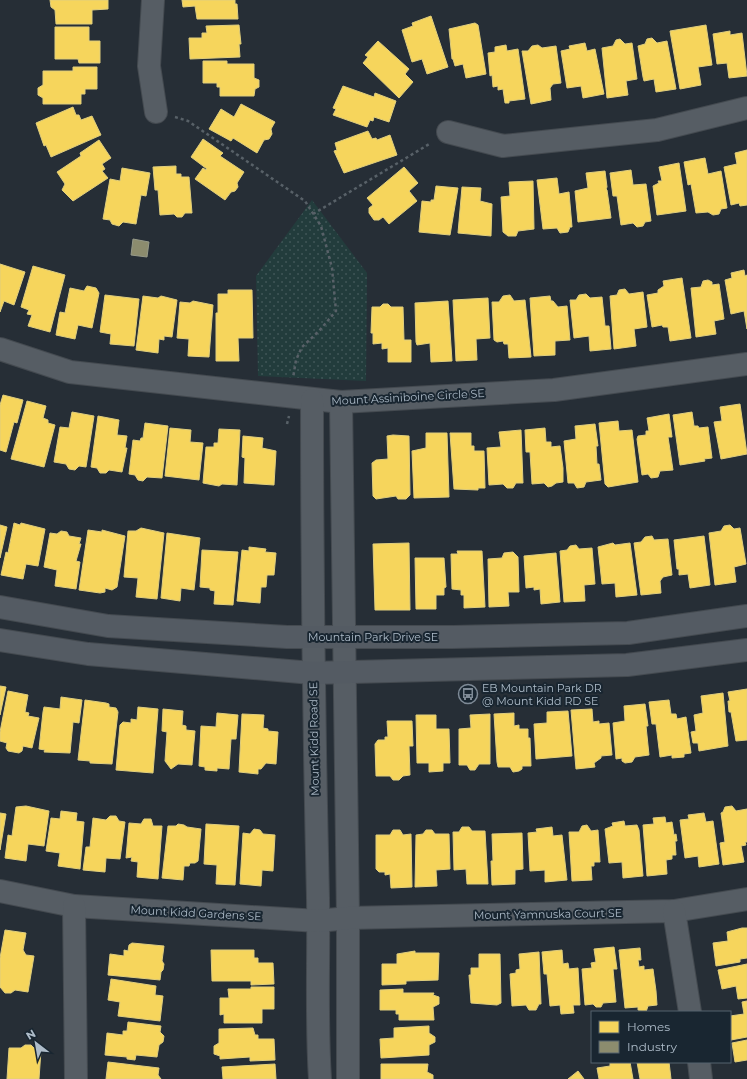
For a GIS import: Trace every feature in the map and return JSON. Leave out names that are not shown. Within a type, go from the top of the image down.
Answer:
[{"type":"street","points":[[153,0],[149,66],[156,112]]},
{"type":"street","points":[[448,132],[504,146],[657,130],[747,108]]},
{"type":"street","name":"Mount Assiniboine Circle SE","points":[[0,349],[70,372],[341,402],[554,390],[747,364]]},
{"type":"street","name":"Mount Kidd Road SE","points":[[302,398],[312,636],[318,921],[318,1045],[320,1079]]},
{"type":"street","points":[[341,402],[348,918],[348,1079]]},
{"type":"street","name":"Mountain Park Drive SE","points":[[0,607],[108,626],[287,637],[453,637],[628,633],[747,616]]},
{"type":"street","points":[[0,640],[88,654],[312,673],[345,674],[627,665],[747,650]]},
{"type":"street","name":"Mount Kidd Gardens SE","points":[[0,891],[74,906],[318,921],[348,918]]},
{"type":"street","name":"Mount Yamnuska Court SE","points":[[348,918],[674,911],[747,899]]},
{"type":"street","points":[[74,906],[76,1079]]},
{"type":"street","points":[[674,911],[690,1011]]},
{"type":"street","points":[[699,1063],[701,1079]]},
{"type":"path","points":[[156,112],[188,121],[305,201],[321,226],[332,268],[336,310],[319,331],[302,347],[296,360],[302,398],[287,424]]},
{"type":"path","points":[[313,214],[448,132]]},
{"type":"green space","points":[[312,200],[367,273],[366,381],[258,376],[256,276]]},
{"type":"building: Homes","points":[[50,0],[108,0],[108,9],[92,10],[92,24],[56,24],[55,10],[51,7]]},
{"type":"building: Homes","points":[[182,0],[235,0],[235,4],[237,4],[238,19],[197,19],[195,6],[183,7]]},
{"type":"building: Homes","points":[[431,16],[448,67],[427,74],[422,59],[412,62],[402,30],[413,26],[412,23]]},
{"type":"building: Homes","points":[[475,23],[478,25],[486,74],[466,78],[463,64],[455,66],[452,59],[449,29]]},
{"type":"building: Homes","points":[[239,25],[241,44],[239,44],[240,57],[190,59],[189,38],[202,38],[202,33],[207,33],[206,26]]},
{"type":"building: Homes","points":[[706,25],[712,65],[698,67],[701,85],[680,89],[670,31]]},
{"type":"building: Homes","points":[[55,27],[89,27],[89,41],[100,41],[100,63],[79,63],[78,59],[55,59]]},
{"type":"building: Homes","points":[[730,31],[730,35],[742,33],[747,76],[729,78],[727,63],[717,64],[713,34]]},
{"type":"building: Homes","points":[[652,38],[657,43],[667,41],[676,89],[656,92],[654,79],[644,81],[638,46],[645,44],[647,39]]},
{"type":"building: Homes","points":[[620,39],[625,44],[632,43],[637,79],[626,81],[628,95],[607,98],[602,48],[613,46],[616,40]]},
{"type":"building: Homes","points":[[378,41],[409,69],[405,74],[413,82],[399,98],[363,63],[368,57],[365,55]]},
{"type":"building: Homes","points":[[585,43],[587,51],[595,49],[604,94],[583,98],[581,86],[567,88],[561,51],[570,49],[569,46]]},
{"type":"building: Homes","points":[[506,45],[507,51],[518,49],[525,99],[509,101],[509,103],[505,103],[503,89],[498,90],[498,86],[493,87],[492,75],[490,76],[488,53],[495,52],[495,47]]},
{"type":"building: Homes","points":[[538,45],[542,48],[556,46],[561,83],[553,84],[550,88],[551,100],[531,104],[522,51],[528,51],[532,46]]},
{"type":"building: Homes","points":[[203,61],[227,61],[227,64],[254,64],[254,78],[259,80],[259,87],[255,89],[254,96],[220,96],[220,87],[217,87],[217,83],[203,83]]},
{"type":"building: Homes","points":[[73,67],[97,67],[97,89],[85,89],[85,94],[81,94],[81,104],[43,104],[43,98],[38,95],[38,88],[43,85],[43,71],[73,71]]},
{"type":"building: Homes","points":[[343,86],[374,97],[375,93],[396,101],[389,122],[374,117],[373,121],[370,120],[367,127],[333,115],[336,109],[333,108]]},
{"type":"building: Homes","points":[[241,104],[275,122],[271,129],[272,134],[269,139],[264,140],[257,153],[233,138],[231,141],[209,129],[221,109],[234,117]]},
{"type":"building: Homes","points":[[73,107],[76,115],[79,115],[81,120],[92,116],[101,135],[51,157],[46,145],[44,146],[36,123]]},
{"type":"building: Homes","points":[[368,131],[372,139],[376,138],[377,140],[390,135],[397,155],[344,173],[334,151],[337,150],[335,143]]},
{"type":"building: Homes","points":[[203,139],[223,153],[220,156],[244,172],[237,183],[238,187],[235,191],[231,192],[225,200],[195,179],[203,168],[206,170],[207,169],[191,157]]},
{"type":"building: Homes","points":[[99,140],[111,158],[102,164],[105,169],[102,171],[108,178],[73,201],[62,190],[65,184],[57,172],[81,156],[80,153]]},
{"type":"building: Homes","points":[[747,150],[747,205],[740,206],[739,203],[731,205],[724,167],[737,164],[735,153]]},
{"type":"building: Homes","points":[[705,158],[708,174],[721,171],[727,208],[721,209],[719,214],[713,215],[708,212],[696,213],[691,184],[688,185],[684,162]]},
{"type":"building: Homes","points":[[679,163],[686,211],[657,215],[653,186],[659,183],[658,181],[662,181],[659,167]]},
{"type":"building: Homes","points":[[176,166],[176,174],[181,174],[181,177],[189,177],[192,213],[185,213],[182,217],[177,217],[174,214],[160,215],[158,190],[155,190],[153,167]]},
{"type":"building: Homes","points":[[404,167],[418,183],[409,191],[417,201],[389,224],[383,217],[379,220],[374,220],[369,213],[369,208],[373,205],[367,198]]},
{"type":"building: Homes","points":[[122,168],[150,173],[146,196],[141,195],[136,224],[123,222],[119,226],[112,224],[110,220],[103,219],[110,179],[120,181]]},
{"type":"building: Homes","points":[[631,170],[633,185],[646,184],[651,221],[645,222],[643,226],[637,227],[633,223],[621,225],[617,196],[613,196],[610,173]]},
{"type":"building: Homes","points":[[605,171],[606,189],[611,218],[578,222],[575,191],[588,188],[586,173]]},
{"type":"building: Homes","points":[[557,178],[559,194],[569,192],[572,227],[570,227],[568,232],[560,233],[557,228],[543,229],[537,180]]},
{"type":"building: Homes","points":[[533,181],[534,229],[518,231],[516,236],[508,236],[503,232],[501,197],[510,196],[509,182]]},
{"type":"building: Homes","points":[[436,186],[458,188],[450,235],[419,232],[422,201],[431,202],[431,200],[434,200]]},
{"type":"building: Homes","points":[[462,187],[481,188],[480,201],[492,204],[491,236],[458,233]]},
{"type":"building: Homes","points":[[0,264],[25,272],[14,305],[4,301],[0,312]]},
{"type":"building: Homes","points":[[33,266],[65,275],[50,332],[28,326],[32,315],[27,314],[29,310],[21,307]]},
{"type":"building: Homes","points":[[744,270],[745,276],[747,275],[747,329],[744,311],[731,314],[725,280],[732,278],[731,273]]},
{"type":"building: Homes","points":[[682,278],[691,338],[670,341],[668,327],[663,327],[662,325],[652,327],[647,295],[658,293],[658,290],[664,286],[663,281]]},
{"type":"building: Homes","points":[[708,280],[712,282],[712,285],[719,284],[724,319],[714,321],[716,334],[696,337],[691,288],[701,287],[703,281]]},
{"type":"building: Homes","points":[[87,286],[96,288],[99,293],[92,328],[78,325],[75,339],[56,335],[60,312],[65,313],[70,288],[84,291]]},
{"type":"building: Homes","points":[[625,289],[629,294],[643,292],[647,327],[634,329],[636,346],[614,349],[610,296],[617,295],[619,290]]},
{"type":"building: Homes","points":[[228,290],[252,290],[253,338],[238,338],[239,361],[216,361],[216,313],[218,313],[218,294],[228,294]]},
{"type":"building: Homes","points":[[586,294],[590,298],[602,297],[605,326],[609,326],[611,349],[590,351],[589,336],[574,338],[570,300],[576,300],[579,295]]},
{"type":"building: Homes","points":[[105,295],[139,299],[134,346],[110,344],[111,334],[100,332]]},
{"type":"building: Homes","points":[[510,295],[514,301],[525,300],[531,357],[509,358],[508,344],[504,344],[503,341],[497,342],[494,340],[492,302],[499,302],[503,296]]},
{"type":"building: Homes","points":[[143,296],[158,298],[161,296],[177,300],[172,337],[164,336],[164,340],[159,339],[158,353],[136,350]]},
{"type":"building: Homes","points":[[550,296],[551,301],[553,301],[558,307],[567,306],[570,340],[555,341],[555,355],[534,356],[530,298]]},
{"type":"building: Homes","points":[[488,298],[490,338],[476,339],[477,360],[456,361],[453,300]]},
{"type":"building: Homes","points":[[193,301],[213,305],[209,357],[188,356],[189,339],[177,338],[180,302],[190,303]]},
{"type":"building: Homes","points":[[448,301],[452,361],[431,362],[430,343],[417,345],[416,342],[415,303]]},
{"type":"building: Homes","points":[[383,304],[388,304],[391,307],[403,307],[404,340],[411,340],[411,362],[388,362],[388,348],[382,349],[382,343],[373,344],[373,333],[371,333],[372,307],[380,307]]},
{"type":"building: Homes","points":[[3,395],[23,400],[17,423],[14,422],[6,452],[0,450],[0,405]]},
{"type":"building: Homes","points":[[27,401],[46,406],[43,418],[48,420],[48,423],[55,425],[44,467],[11,459]]},
{"type":"building: Homes","points":[[740,404],[747,454],[721,459],[714,422],[722,421],[720,407]]},
{"type":"building: Homes","points":[[72,412],[94,416],[86,467],[79,466],[75,470],[69,469],[66,464],[54,462],[60,427],[69,428]]},
{"type":"building: Homes","points":[[692,412],[694,426],[698,426],[699,428],[708,427],[712,458],[704,459],[705,461],[680,465],[673,415]]},
{"type":"building: Homes","points":[[669,414],[672,437],[668,437],[673,470],[660,471],[658,477],[651,478],[648,474],[642,475],[637,439],[638,436],[646,435],[646,431],[649,431],[647,418]]},
{"type":"building: Homes","points":[[98,416],[119,420],[117,435],[127,436],[125,448],[127,448],[122,472],[109,470],[106,473],[100,473],[97,468],[91,467]]},
{"type":"building: Homes","points":[[618,421],[619,431],[632,430],[638,482],[608,487],[605,484],[599,423]]},
{"type":"building: Homes","points":[[145,423],[168,426],[162,478],[147,477],[143,481],[138,480],[135,475],[129,474],[133,440],[140,441],[141,438],[143,438]]},
{"type":"building: Homes","points":[[595,424],[598,446],[596,446],[597,464],[599,464],[601,480],[586,482],[584,487],[577,488],[574,483],[568,483],[564,441],[576,439],[575,426]]},
{"type":"building: Homes","points":[[170,428],[191,430],[190,442],[203,443],[199,480],[165,476]]},
{"type":"building: Homes","points":[[545,428],[546,442],[551,442],[551,447],[560,446],[563,468],[563,482],[556,483],[548,487],[544,483],[532,484],[530,452],[526,452],[525,430]]},
{"type":"building: Homes","points":[[219,429],[240,430],[237,485],[222,484],[219,486],[203,483],[206,447],[214,447],[214,443],[218,443]]},
{"type":"building: Homes","points":[[521,430],[523,483],[516,483],[513,488],[507,488],[503,484],[489,485],[487,448],[501,447],[499,432]]},
{"type":"building: Homes","points":[[426,433],[447,433],[449,497],[414,498],[412,451],[426,448]]},
{"type":"building: Homes","points":[[450,433],[471,433],[471,446],[474,446],[474,451],[484,451],[485,488],[478,488],[478,490],[454,489]]},
{"type":"building: Homes","points":[[243,436],[263,438],[262,448],[276,451],[274,485],[244,483],[245,458],[242,457]]},
{"type":"building: Homes","points":[[387,436],[409,436],[410,495],[406,499],[398,499],[396,496],[376,499],[373,496],[372,463],[376,460],[388,459]]},
{"type":"building: Homes","points":[[14,523],[20,525],[21,523],[45,529],[38,566],[26,564],[23,579],[1,575],[6,552],[8,553]]},
{"type":"building: Homes","points":[[0,525],[7,527],[0,558]]},
{"type":"building: Homes","points":[[730,525],[734,529],[740,528],[746,564],[734,567],[736,582],[715,585],[709,533],[721,531],[724,526]]},
{"type":"building: Homes","points":[[141,528],[164,533],[157,599],[136,597],[138,578],[124,577],[128,531],[136,531]]},
{"type":"building: Homes","points":[[88,530],[102,532],[102,530],[125,536],[117,587],[112,590],[105,588],[105,592],[100,593],[79,590]]},
{"type":"building: Homes","points":[[61,531],[67,532],[69,536],[81,538],[79,544],[81,544],[76,561],[80,562],[76,589],[55,586],[57,570],[44,567],[50,533],[57,534]]},
{"type":"building: Homes","points":[[167,533],[200,538],[194,590],[181,588],[180,601],[161,598]]},
{"type":"building: Homes","points":[[652,536],[654,540],[668,539],[672,575],[663,577],[660,581],[661,593],[641,595],[634,543],[641,542],[645,537]]},
{"type":"building: Homes","points":[[704,536],[710,585],[690,588],[688,574],[679,575],[679,569],[677,569],[674,540]]},
{"type":"building: Homes","points":[[409,543],[410,610],[375,610],[373,544]]},
{"type":"building: Homes","points":[[613,543],[615,545],[630,543],[637,595],[616,597],[615,583],[602,584],[598,547]]},
{"type":"building: Homes","points":[[576,545],[579,549],[592,548],[595,584],[584,585],[585,601],[564,602],[560,551],[567,550],[570,546]]},
{"type":"building: Homes","points":[[249,547],[266,549],[265,552],[276,553],[274,575],[267,575],[266,587],[261,587],[260,603],[237,601],[242,550],[249,551]]},
{"type":"building: Homes","points":[[202,550],[238,552],[233,605],[214,604],[215,591],[210,590],[210,588],[200,587]]},
{"type":"building: Homes","points":[[457,551],[482,551],[485,607],[464,608],[464,595],[461,595],[461,590],[452,589],[451,554],[458,554]]},
{"type":"building: Homes","points":[[513,552],[518,557],[519,592],[508,592],[509,606],[489,607],[488,559],[502,558],[504,553]]},
{"type":"building: Homes","points":[[556,553],[560,602],[541,604],[540,589],[534,590],[534,587],[526,588],[524,556]]},
{"type":"building: Homes","points":[[415,558],[444,558],[446,587],[444,588],[444,595],[436,595],[436,609],[416,609]]},
{"type":"building: Homes","points":[[0,686],[6,687],[0,715]]},
{"type":"building: Homes","points":[[747,689],[747,740],[736,741],[731,712],[729,712],[728,701],[730,701],[728,692]]},
{"type":"building: Homes","points":[[8,691],[28,695],[25,712],[29,713],[28,716],[39,718],[32,748],[23,746],[22,751],[19,753],[8,751],[6,748],[7,743],[0,741],[0,732]]},
{"type":"building: Homes","points":[[723,693],[728,746],[699,751],[698,743],[693,743],[691,732],[696,731],[694,715],[703,713],[701,696]]},
{"type":"building: Homes","points":[[61,697],[82,700],[79,723],[73,722],[70,753],[44,752],[45,750],[39,749],[44,707],[60,709]]},
{"type":"building: Homes","points":[[85,700],[109,704],[109,707],[116,708],[118,712],[112,764],[90,763],[90,761],[78,760]]},
{"type":"building: Homes","points":[[669,700],[671,714],[676,714],[677,719],[686,717],[691,753],[684,754],[684,757],[672,758],[672,755],[660,757],[656,724],[652,724],[649,702]]},
{"type":"building: Homes","points":[[645,704],[648,726],[646,726],[649,755],[635,757],[632,762],[625,763],[622,761],[622,758],[616,759],[613,723],[625,721],[624,706]]},
{"type":"building: Homes","points":[[138,707],[158,709],[153,773],[116,770],[120,725],[123,722],[131,723],[131,719],[137,720]]},
{"type":"building: Homes","points":[[163,709],[183,711],[182,725],[186,726],[186,730],[195,731],[192,765],[178,764],[171,769],[165,761],[167,732],[162,731]]},
{"type":"building: Homes","points":[[592,709],[593,722],[599,721],[599,724],[609,723],[612,755],[601,756],[601,758],[594,763],[595,767],[576,769],[571,710]]},
{"type":"building: Homes","points":[[568,711],[572,756],[536,759],[534,724],[547,723],[547,712]]},
{"type":"building: Homes","points":[[217,713],[238,715],[236,739],[231,739],[229,769],[217,768],[217,771],[205,770],[205,767],[199,766],[201,726],[216,727]]},
{"type":"building: Homes","points":[[514,713],[514,726],[519,725],[519,729],[528,729],[528,738],[530,738],[531,766],[522,766],[522,769],[519,771],[513,772],[510,767],[498,767],[494,714]]},
{"type":"building: Homes","points":[[242,714],[264,715],[263,728],[268,729],[268,731],[278,732],[276,764],[266,763],[261,769],[258,769],[258,774],[239,772]]},
{"type":"building: Homes","points":[[490,714],[490,764],[479,764],[475,770],[470,770],[467,765],[459,765],[459,729],[471,728],[470,715]]},
{"type":"building: Homes","points":[[416,715],[436,715],[436,729],[449,729],[450,763],[443,763],[443,771],[429,772],[429,763],[417,763]]},
{"type":"building: Homes","points":[[387,721],[412,721],[413,746],[409,746],[410,775],[403,776],[399,780],[393,780],[390,776],[376,776],[375,744],[378,740],[385,740],[385,737],[388,737]]},
{"type":"building: Homes","points":[[26,806],[49,811],[44,846],[28,844],[26,861],[5,858],[8,835],[12,836],[16,807]]},
{"type":"building: Homes","points":[[732,806],[736,811],[747,809],[747,842],[745,842],[746,845],[741,846],[744,862],[723,865],[720,843],[725,842],[721,813],[725,807]]},
{"type":"building: Homes","points":[[61,811],[77,813],[76,821],[84,822],[80,869],[58,866],[60,853],[46,851],[51,818],[60,819]]},
{"type":"building: Homes","points":[[0,813],[6,814],[0,850]]},
{"type":"building: Homes","points":[[704,813],[706,822],[713,821],[719,864],[699,867],[698,856],[685,858],[680,820],[689,819],[688,815]]},
{"type":"building: Homes","points":[[110,816],[116,816],[119,821],[125,822],[120,859],[106,858],[105,872],[83,870],[86,847],[90,847],[93,818],[106,820]]},
{"type":"building: Homes","points":[[665,817],[666,823],[672,822],[674,835],[676,834],[676,855],[672,855],[672,859],[666,860],[667,874],[647,876],[643,825],[654,824],[653,818]]},
{"type":"building: Homes","points":[[144,819],[151,819],[153,826],[162,826],[158,879],[137,877],[138,862],[131,861],[132,857],[126,858],[129,823],[141,824]]},
{"type":"building: Homes","points":[[624,821],[625,826],[637,825],[639,830],[643,876],[623,878],[622,862],[609,863],[605,829],[613,826],[612,823]]},
{"type":"building: Homes","points":[[178,824],[201,829],[198,861],[195,863],[190,863],[189,866],[184,866],[183,880],[162,878],[168,826],[176,826]]},
{"type":"building: Homes","points":[[206,824],[239,826],[235,885],[216,884],[217,865],[204,864]]},
{"type":"building: Homes","points":[[587,825],[591,831],[598,830],[600,862],[594,862],[594,866],[591,866],[592,880],[572,881],[569,832],[579,832],[582,826]]},
{"type":"building: Homes","points":[[462,827],[469,827],[472,831],[485,831],[488,884],[467,884],[466,869],[454,870],[453,832],[459,832]]},
{"type":"building: Homes","points":[[552,827],[553,836],[562,835],[567,880],[545,882],[545,870],[530,871],[528,833],[537,832],[536,829]]},
{"type":"building: Homes","points":[[254,829],[260,830],[263,834],[275,835],[273,871],[262,870],[261,886],[240,884],[243,833],[250,834]]},
{"type":"building: Homes","points":[[393,830],[400,830],[403,835],[411,834],[412,887],[391,888],[390,874],[385,875],[385,872],[379,872],[376,869],[376,835],[390,835]]},
{"type":"building: Homes","points":[[426,830],[432,830],[435,834],[449,834],[450,869],[436,870],[437,886],[415,887],[416,835],[423,834]]},
{"type":"building: Homes","points":[[522,833],[523,869],[515,870],[515,884],[492,885],[492,834]]},
{"type":"building: Homes","points":[[747,928],[747,958],[740,959],[740,962],[716,966],[713,943],[728,941],[727,932]]},
{"type":"building: Homes","points":[[5,930],[26,933],[23,950],[26,955],[34,956],[28,992],[15,990],[11,993],[5,993],[0,987],[0,958]]},
{"type":"building: Homes","points":[[132,943],[164,946],[162,961],[164,964],[160,980],[108,975],[110,954],[124,956],[124,950],[128,951],[129,945]]},
{"type":"building: Homes","points":[[614,947],[617,969],[613,969],[616,1002],[603,1003],[601,1007],[596,1007],[593,1004],[585,1005],[582,969],[592,968],[591,963],[596,962],[594,949]]},
{"type":"building: Homes","points":[[640,948],[641,960],[638,960],[639,967],[644,966],[644,970],[653,969],[657,1005],[648,1006],[646,1011],[638,1010],[638,1007],[625,1008],[619,950]]},
{"type":"building: Homes","points":[[211,950],[254,950],[254,958],[258,958],[258,963],[273,963],[274,984],[251,985],[251,981],[212,981]]},
{"type":"building: Homes","points":[[562,950],[563,964],[568,963],[569,969],[578,968],[580,1005],[573,1005],[574,1013],[561,1014],[560,1005],[550,1006],[547,974],[544,974],[542,952]]},
{"type":"building: Homes","points":[[415,951],[415,953],[439,953],[438,980],[406,981],[406,984],[382,985],[382,964],[397,964],[397,954]]},
{"type":"building: Homes","points":[[539,952],[541,1004],[539,1004],[536,1010],[529,1010],[526,1005],[512,1006],[510,974],[516,973],[516,970],[520,969],[519,954]]},
{"type":"building: Homes","points":[[479,954],[500,954],[501,1003],[497,1005],[471,1003],[469,975],[471,975],[471,968],[479,968]]},
{"type":"building: Homes","points":[[747,964],[747,998],[738,999],[736,986],[722,989],[718,970]]},
{"type":"building: Homes","points":[[111,979],[156,986],[155,995],[163,996],[160,1021],[118,1016],[120,1002],[108,1000]]},
{"type":"building: Homes","points":[[251,987],[274,987],[274,1009],[262,1009],[262,1023],[224,1023],[224,1014],[220,1015],[220,998],[229,998],[228,989],[251,989]]},
{"type":"building: Homes","points":[[403,989],[403,993],[434,993],[433,995],[439,997],[439,1004],[433,1007],[434,1020],[399,1020],[399,1014],[396,1014],[396,1010],[380,1010],[380,990]]},
{"type":"building: Homes","points":[[747,1001],[747,1037],[731,1040],[731,1016],[744,1014],[742,1002]]},
{"type":"building: Homes","points":[[128,1022],[161,1026],[160,1032],[164,1036],[163,1042],[159,1045],[157,1057],[136,1055],[135,1060],[127,1059],[127,1057],[105,1055],[107,1033],[123,1035],[123,1031],[127,1031]]},
{"type":"building: Homes","points":[[429,1026],[429,1033],[435,1037],[435,1042],[429,1045],[429,1055],[381,1058],[380,1039],[394,1038],[394,1028]]},
{"type":"building: Homes","points":[[253,1028],[255,1035],[258,1035],[258,1039],[274,1039],[275,1060],[250,1061],[250,1057],[220,1059],[220,1056],[214,1054],[214,1046],[219,1043],[219,1029]]},
{"type":"building: Homes","points":[[747,1040],[747,1060],[735,1062],[732,1043]]},
{"type":"building: Homes","points":[[25,1045],[31,1045],[34,1048],[41,1050],[39,1079],[7,1079],[9,1048],[21,1048]]},
{"type":"building: Homes","points":[[108,1062],[159,1068],[158,1075],[161,1079],[106,1079]]},
{"type":"building: Homes","points":[[610,1063],[630,1063],[633,1079],[599,1079],[597,1068],[610,1066]]},
{"type":"building: Homes","points":[[637,1063],[669,1063],[671,1079],[640,1079]]},
{"type":"building: Homes","points":[[275,1064],[276,1079],[223,1079],[222,1067]]},
{"type":"building: Homes","points":[[381,1064],[428,1064],[427,1072],[433,1075],[433,1079],[381,1079]]},
{"type":"building: Homes","points":[[578,1071],[584,1079],[568,1079]]},
{"type":"building: Industry","points":[[133,239],[149,242],[147,257],[131,255]]},
{"type":"place","name":"EB Mountain Park DR @ Mount Kidd RD SE","points":[[468,694]]}]
